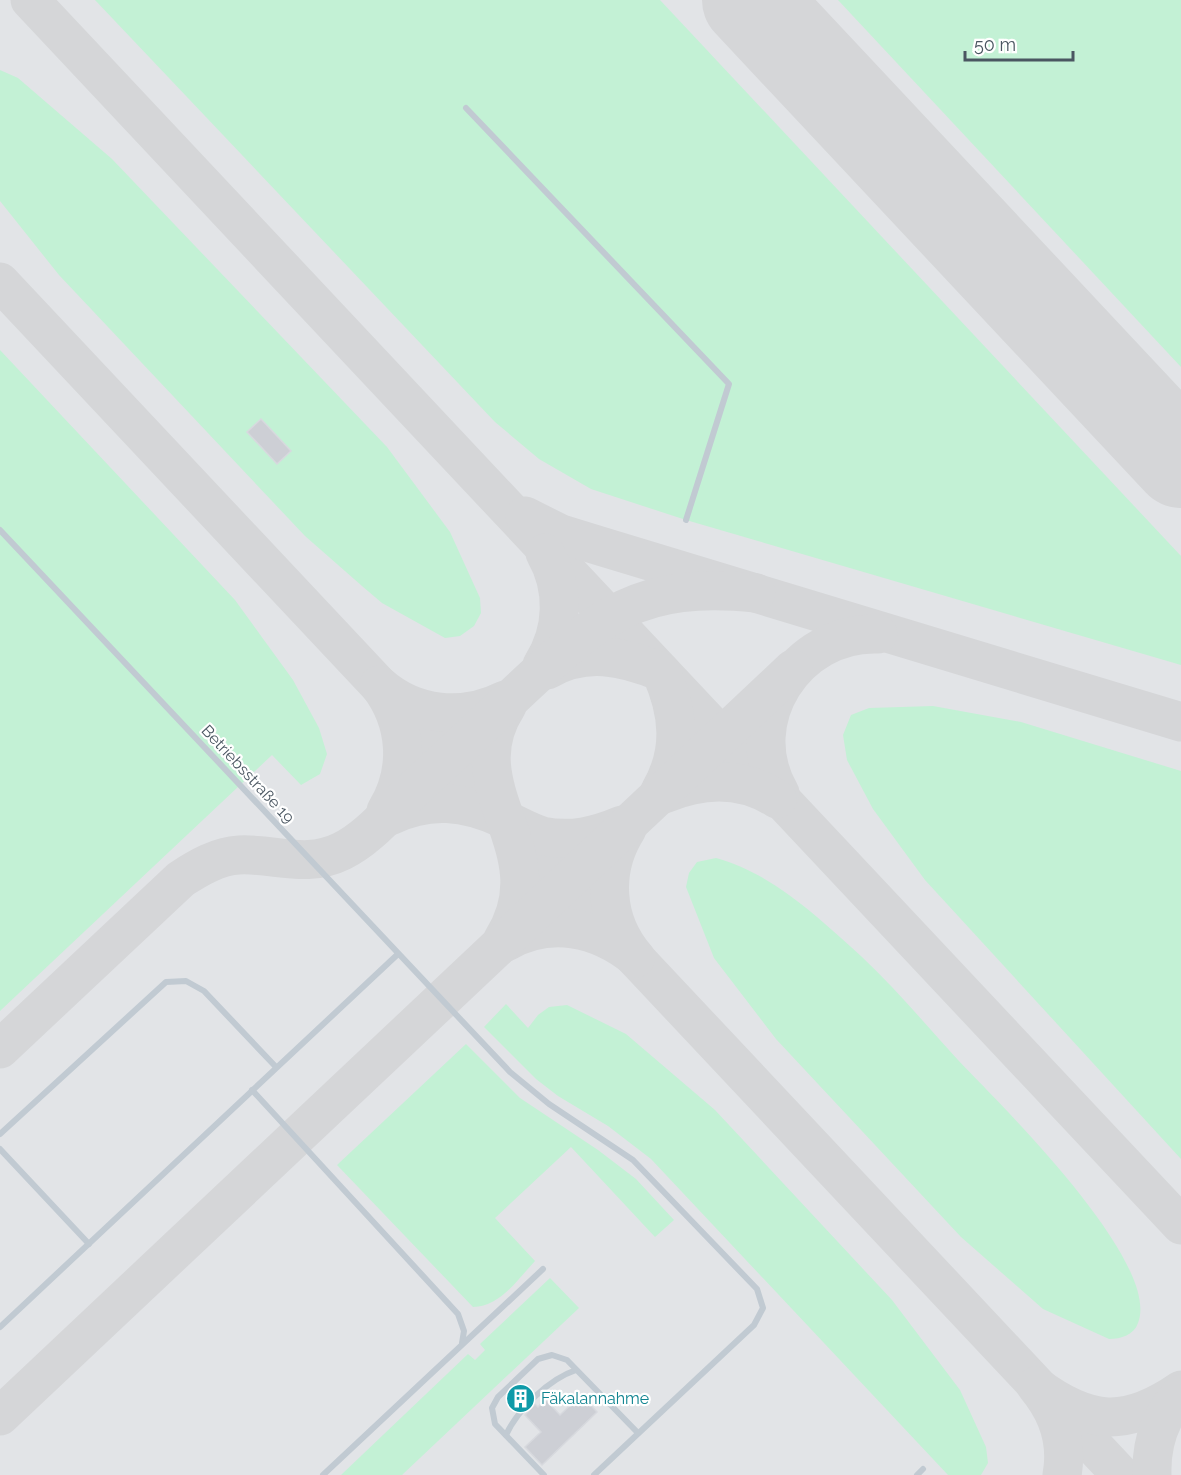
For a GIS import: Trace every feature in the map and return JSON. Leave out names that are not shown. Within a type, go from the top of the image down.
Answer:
[{"type":"lane","points":[[466,108],[729,384],[686,520]]},
{"type":"lane","name":"Betriebsstraße 19","points":[[0,530],[476,1037],[528,1089],[633,1160],[757,1289],[762,1298],[762,1313],[754,1325],[638,1433]]},
{"type":"lane","points":[[0,1327],[398,954]]},
{"type":"lane","points":[[0,1134],[166,982],[186,981],[204,991],[276,1067]]},
{"type":"lane","points":[[252,1090],[458,1314],[464,1331],[462,1343]]},
{"type":"lane","points":[[0,1149],[89,1244]]},
{"type":"lane","points":[[323,1475],[543,1269]]},
{"type":"lane","points":[[544,1475],[495,1424],[492,1408],[498,1397],[538,1359],[552,1355],[567,1360],[638,1433],[594,1475]]},
{"type":"lane","points":[[506,1436],[512,1422],[559,1376],[576,1370]]},
{"type":"lane","points":[[917,1475],[923,1469]]},
{"type":"shaded area","points":[[0,0],[1181,0],[1181,1475],[0,1475]]},
{"type":"green space","points":[[95,0],[660,0],[1181,556],[1181,665],[686,520],[591,489],[539,459],[495,422]]},
{"type":"green space","points":[[838,0],[1181,0],[1181,367]]},
{"type":"green space","points":[[0,70],[18,78],[112,159],[387,447],[450,532],[480,598],[481,613],[474,626],[460,636],[445,638],[382,603],[305,536],[59,275],[0,201]]},
{"type":"green space","points":[[0,350],[235,600],[293,680],[319,728],[327,754],[320,774],[301,785],[272,755],[0,1011]]},
{"type":"green space","points":[[933,706],[1021,722],[1181,771],[1181,1159],[925,880],[873,809],[847,760],[843,735],[851,715],[869,708]]},
{"type":"green space","points":[[716,858],[772,883],[798,902],[862,957],[1039,1146],[1102,1224],[1126,1262],[1139,1296],[1138,1323],[1133,1331],[1122,1337],[1109,1339],[1043,1309],[961,1237],[776,1039],[714,958],[686,887],[689,873],[697,862]]},
{"type":"green space","points":[[506,1004],[528,1028],[538,1015],[549,1007],[567,1005],[626,1034],[715,1110],[892,1300],[960,1390],[986,1447],[988,1463],[981,1475],[948,1475],[651,1159],[608,1126],[558,1096],[536,1079],[484,1027]]},
{"type":"green space","points":[[466,1044],[520,1098],[598,1150],[636,1179],[674,1220],[655,1237],[571,1147],[495,1218],[535,1261],[500,1297],[483,1306],[473,1307],[337,1165]]},
{"type":"green space","points":[[550,1278],[579,1308],[402,1475],[341,1475],[468,1354],[475,1360],[485,1350],[480,1344]]},
{"type":"building","points":[[261,419],[291,451],[277,464],[247,432]]},
{"type":"building","points":[[518,1386],[528,1396],[518,1407],[507,1395]]},
{"type":"building","points":[[581,1395],[597,1412],[542,1465],[525,1447],[541,1432],[525,1415],[535,1404],[538,1407],[545,1399],[560,1415]]},
{"type":"taxiway","points":[[30,0],[1181,1225]]},
{"type":"taxiway","points":[[0,282],[1121,1475]]},
{"type":"taxiway","points":[[525,516],[561,534],[1181,722]]},
{"type":"taxiway","points":[[542,665],[555,638],[559,609],[556,580],[545,553]]},
{"type":"taxiway","points":[[0,1049],[181,879],[194,871],[216,860],[239,855],[316,859],[342,851],[362,839],[548,664],[599,623],[624,609],[651,599],[681,593],[716,591],[756,593]]},
{"type":"taxiway","points":[[780,793],[769,765],[766,737],[771,710],[782,685],[800,664],[822,647],[849,637],[878,634]]},
{"type":"taxiway","points":[[547,670],[576,659],[604,657],[632,662],[661,672],[672,702],[676,732],[672,761],[660,791]]},
{"type":"taxiway","points":[[0,1416],[793,669]]},
{"type":"taxiway","points":[[386,811],[399,779],[402,746],[395,715],[379,685],[408,703],[439,712],[473,711],[505,700]]},
{"type":"taxiway","points":[[503,939],[517,907],[520,876],[515,848],[497,793],[491,765],[494,736],[507,706]]},
{"type":"taxiway","points":[[664,794],[707,782],[721,782],[750,786],[777,799]]},
{"type":"taxiway","points":[[390,816],[419,806],[461,805],[490,813],[542,836],[553,838],[593,835],[622,825]]},
{"type":"taxiway","points":[[506,942],[523,934],[540,930],[573,929],[606,939],[636,958],[625,944],[617,928],[610,895],[613,861],[627,829]]},
{"type":"taxiway","points":[[1062,1475],[1063,1451],[1059,1428],[1050,1406],[1036,1386],[1073,1408],[1108,1417],[1125,1416],[1143,1411],[1181,1390]]},
{"type":"taxiway","points":[[1152,1475],[1153,1452],[1158,1431],[1167,1412],[1181,1394]]},
{"type":"runway","points":[[750,0],[1181,460]]},
{"type":"place","name":"Fäkalannahme","points":[[520,1398]]}]
